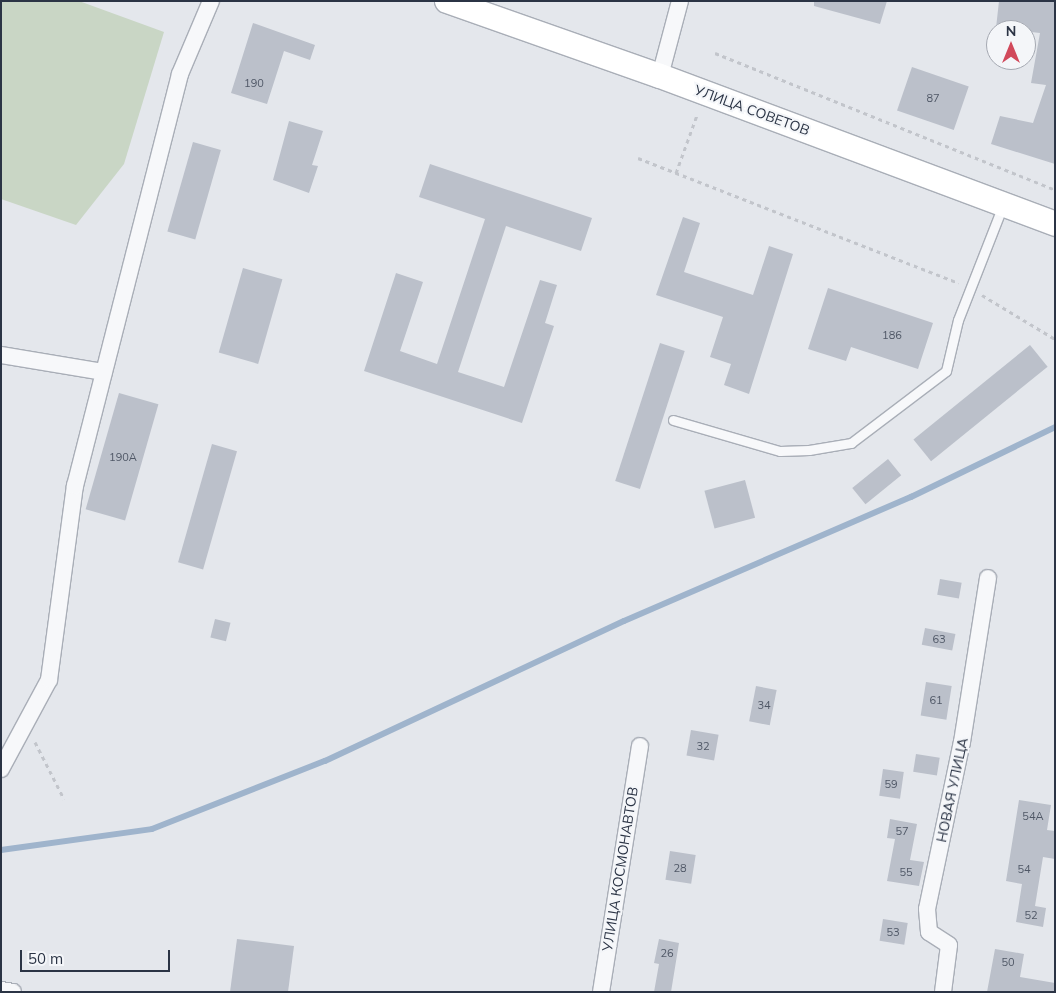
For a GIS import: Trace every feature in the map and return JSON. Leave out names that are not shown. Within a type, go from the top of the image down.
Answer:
[{"type":"main road","name":"УЛИЦА СОВЕТОВ","points":[[462,4],[1004,203],[1055,224]]},
{"type":"street","points":[[1,769],[49,680],[75,486],[180,74],[212,1]]},
{"type":"street","points":[[660,76],[680,1]]},
{"type":"street","points":[[1,355],[104,372]]},
{"type":"street","name":"НОВАЯ УЛИЦА","points":[[943,992],[949,945],[929,932],[927,909],[962,742],[988,578]]},
{"type":"street","name":"УЛИЦА КОСМОНАВТОВ","points":[[601,992],[640,746]]},
{"type":"street","points":[[1,990],[13,992]]},
{"type":"lane","points":[[673,420],[780,451],[851,442],[946,371],[958,320],[1004,203]]},
{"type":"path","points":[[715,53],[1055,190]]},
{"type":"path","points":[[676,173],[697,115]]},
{"type":"path","points":[[638,158],[971,288],[1055,340]]},
{"type":"path","points":[[25,724],[64,799]]},
{"type":"green space","points":[[1,1],[79,1],[164,32],[124,164],[76,225],[1,199]]},
{"type":"building","points":[[814,1],[887,1],[880,24],[814,6]]},
{"type":"building","points":[[999,1],[1055,1],[1055,164],[991,144],[1000,116],[1033,123],[1046,85],[1031,83],[1033,70],[1036,70],[1036,55],[1040,33],[1036,33],[1036,20],[997,20]]},
{"type":"building","points":[[253,23],[315,45],[310,60],[284,51],[267,104],[231,93]]},
{"type":"building","points":[[912,67],[969,87],[954,130],[897,110]]},
{"type":"building","points":[[289,121],[323,131],[312,165],[318,166],[309,193],[273,180]]},
{"type":"building","points":[[193,142],[221,150],[195,239],[167,231]]},
{"type":"building","points":[[430,164],[592,218],[581,251],[506,226],[458,372],[504,387],[540,280],[557,285],[545,323],[554,326],[522,423],[364,371],[396,273],[423,282],[400,351],[437,364],[485,219],[419,197]]},
{"type":"building","points":[[683,217],[700,223],[684,272],[753,295],[769,246],[793,254],[749,394],[724,385],[731,364],[710,357],[723,317],[656,295]]},
{"type":"building","points":[[243,268],[282,279],[258,364],[219,353]]},
{"type":"building","points":[[828,288],[933,323],[918,369],[851,347],[846,361],[808,349]]},
{"type":"building","points":[[660,343],[685,351],[640,489],[615,481]]},
{"type":"building","points":[[1030,345],[1048,367],[931,461],[913,439]]},
{"type":"building","points":[[119,393],[158,404],[125,521],[86,509]]},
{"type":"building","points":[[212,444],[237,451],[203,569],[178,562]]},
{"type":"building","points":[[888,459],[901,475],[865,504],[852,488]]},
{"type":"building","points":[[745,480],[755,518],[715,529],[704,491]]},
{"type":"building","points":[[940,579],[962,583],[959,599],[937,595]]},
{"type":"building","points":[[215,619],[231,623],[226,641],[210,637]]},
{"type":"building","points":[[925,628],[955,634],[952,651],[922,645]]},
{"type":"building","points":[[926,682],[952,686],[946,720],[921,716]]},
{"type":"building","points":[[756,686],[777,690],[770,725],[749,721]]},
{"type":"building","points":[[691,730],[719,735],[714,760],[686,756]]},
{"type":"building","points":[[916,754],[940,758],[937,776],[913,772]]},
{"type":"building","points":[[883,769],[904,772],[900,799],[879,796]]},
{"type":"building","points":[[1019,800],[1051,805],[1047,830],[1055,831],[1055,859],[1043,857],[1035,906],[1046,908],[1043,927],[1016,922],[1022,884],[1006,881]]},
{"type":"building","points":[[890,819],[917,824],[910,860],[924,862],[919,886],[887,881],[895,839],[887,838]]},
{"type":"building","points":[[670,851],[696,855],[691,884],[665,880]]},
{"type":"building","points":[[883,919],[908,923],[904,945],[880,941]]},
{"type":"building","points":[[237,939],[294,946],[288,992],[230,992]]},
{"type":"building","points":[[659,939],[679,943],[671,992],[654,992],[659,964],[654,963]]},
{"type":"building","points":[[995,949],[1024,954],[1020,977],[1055,983],[1055,992],[987,992]]},
{"type":"waterway","points":[[1,850],[152,829],[325,761],[624,621],[911,497],[1055,427]]}]
